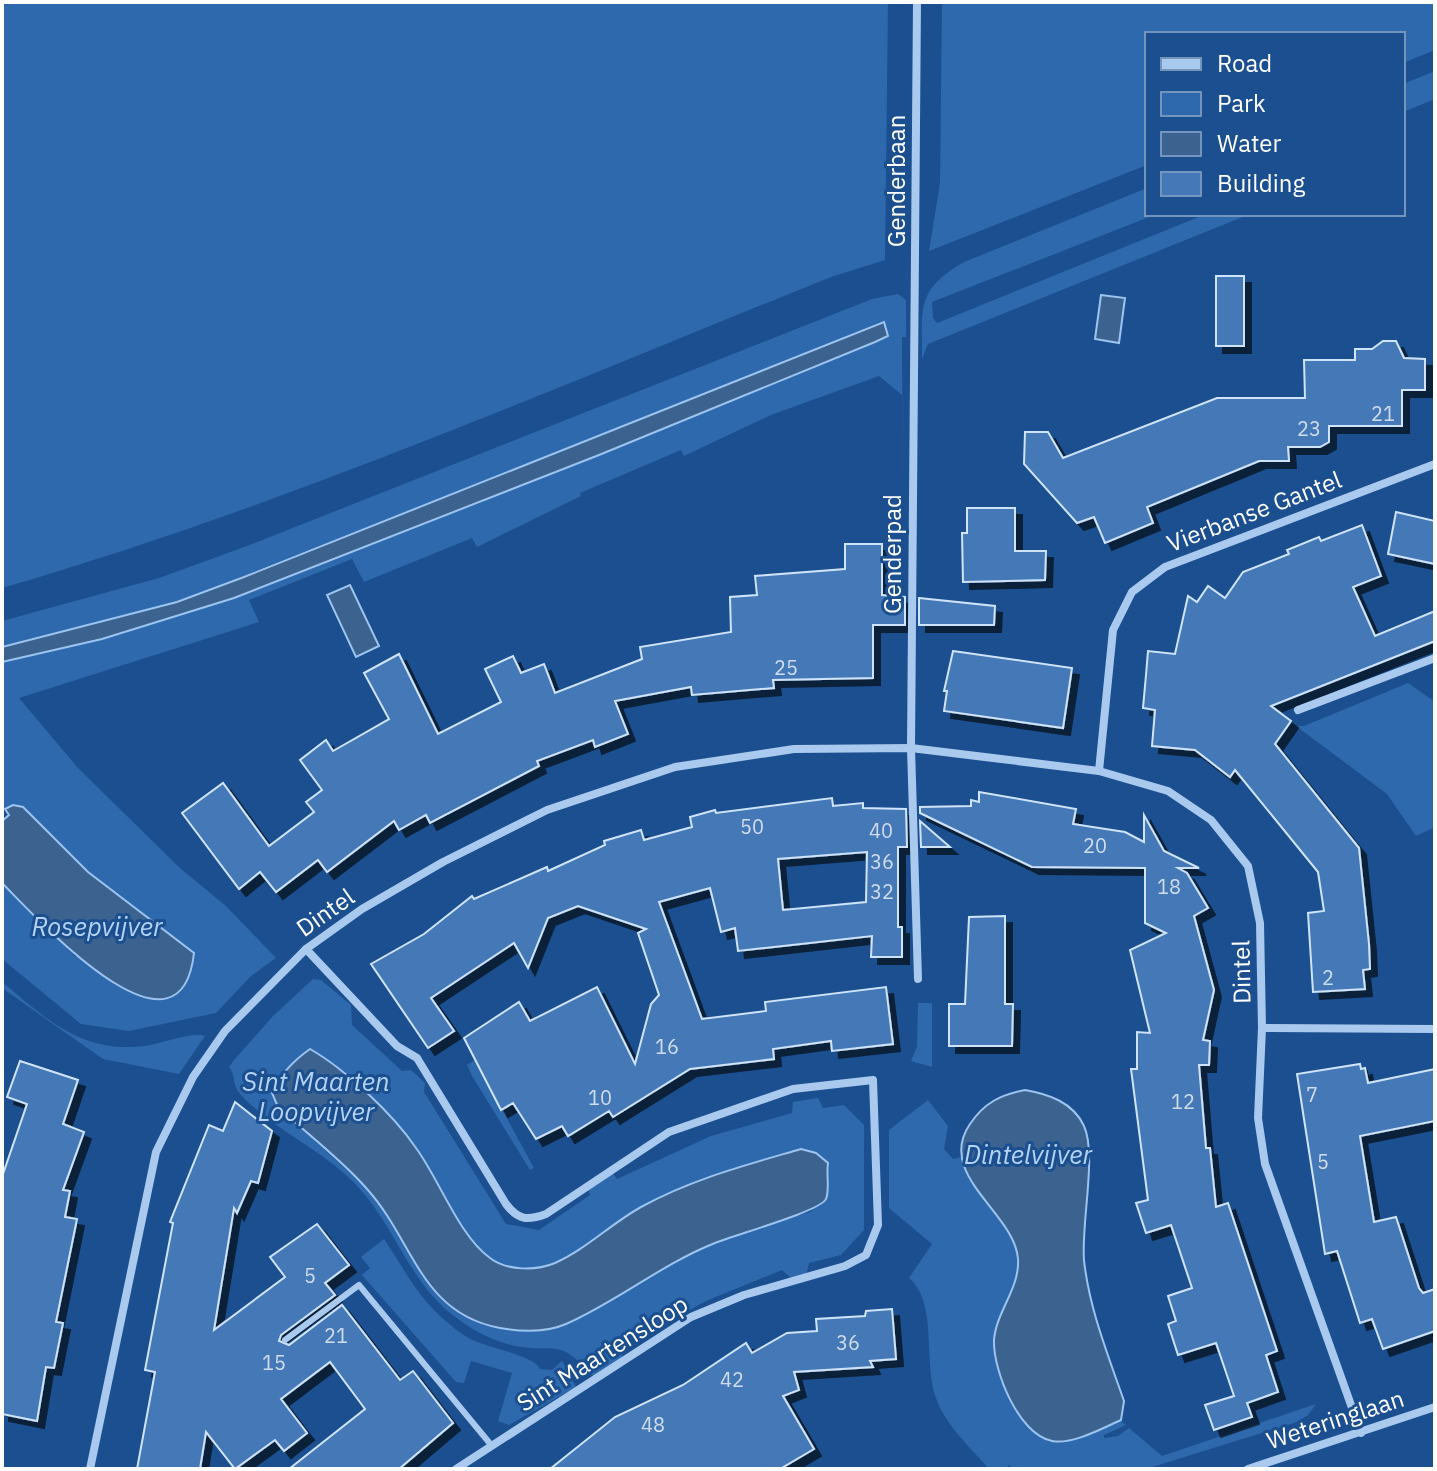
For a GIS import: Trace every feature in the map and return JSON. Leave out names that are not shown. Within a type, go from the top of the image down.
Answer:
[{"type":"street","name":"Genderbaan","points":[[914,360],[917,2]]},
{"type":"street","name":"Genderpad","points":[[911,748],[914,360]]},
{"type":"street","name":"Vierbanse Gantel","points":[[1099,771],[1113,630],[1132,592],[1165,567],[1435,464]]},
{"type":"street","points":[[1298,710],[1435,658]]},
{"type":"street","name":"Dintel","points":[[90,1469],[156,1152],[193,1077],[225,1031],[306,949],[376,901],[547,810],[675,767],[794,749],[911,748],[1099,771],[1168,791],[1211,820],[1248,866],[1260,923],[1262,1028],[1258,1118],[1265,1164],[1361,1433]]},
{"type":"street","points":[[911,748],[918,979]]},
{"type":"street","name":"Sint Maartensloop","points":[[306,949],[397,1046],[417,1058],[506,1204],[515,1215],[529,1220],[546,1214],[669,1132],[793,1089],[873,1080],[878,1225],[866,1255],[845,1266],[744,1295],[691,1317],[456,1469]]},
{"type":"street","points":[[1262,1028],[1435,1029]]},
{"type":"street","name":"Weteringlaan","points":[[1248,1469],[1435,1407]]},
{"type":"lane","points":[[285,1340],[359,1285],[492,1446]]},
{"type":"green space","points":[[2,2],[888,2],[885,260],[831,277],[316,483],[108,556],[2,588]]},
{"type":"green space","points":[[942,2],[1435,2],[1435,50],[1405,62],[1405,32],[1145,32],[1145,166],[929,251],[940,183]]},
{"type":"green space","points":[[1435,71],[1435,99],[1405,111],[1405,83]]},
{"type":"green space","points":[[1145,189],[1145,216],[1152,216],[932,302],[933,318],[937,323],[1201,216],[1245,216],[928,344],[922,359],[925,302],[937,282],[964,262]]},
{"type":"green space","points":[[898,294],[906,300],[906,337],[902,337],[903,535],[902,395],[879,376],[771,415],[684,456],[681,450],[580,493],[581,496],[477,547],[472,538],[364,582],[352,559],[249,600],[259,622],[19,698],[78,768],[181,869],[226,906],[276,958],[251,976],[216,1013],[129,1031],[81,1024],[2,959],[2,883],[75,956],[194,953],[88,872],[23,807],[13,805],[5,809],[2,806],[2,662],[102,639],[234,598],[599,455],[888,336],[606,433],[177,602],[2,647],[2,621],[159,578],[247,546],[872,299]]},
{"type":"green space","points":[[1408,683],[1435,702],[1435,827],[1416,836],[1387,794],[1296,726],[1304,726]]},
{"type":"green space","points":[[313,979],[321,980],[351,1005],[352,1025],[402,1071],[411,1070],[425,1083],[424,1092],[506,1224],[539,1230],[590,1195],[587,1187],[612,1172],[617,1179],[711,1136],[792,1113],[793,1102],[818,1098],[823,1108],[844,1105],[864,1125],[864,1230],[841,1255],[809,1263],[806,1276],[792,1279],[782,1270],[706,1301],[622,1347],[622,1360],[594,1377],[565,1352],[501,1342],[458,1319],[428,1290],[359,1188],[240,1094],[229,1067],[273,1016]],"holes":[[[310,1049],[353,1080],[395,1121],[425,1161],[469,1236],[490,1258],[505,1265],[531,1268],[555,1263],[630,1213],[660,1197],[719,1173],[801,1149],[828,1163],[827,1197],[810,1212],[755,1226],[691,1252],[564,1325],[539,1332],[485,1325],[461,1314],[367,1189],[278,1107]]]},
{"type":"green space","points":[[2,982],[52,1022],[87,1040],[127,1047],[151,1045],[186,1036],[205,1036],[179,1074],[103,1059],[2,988]]},
{"type":"green space","points":[[918,1003],[932,1003],[932,1067],[911,1061],[917,1047]]},
{"type":"green space","points":[[475,1060],[534,1168],[530,1170],[472,1076],[467,1065]]},
{"type":"green space","points":[[928,1100],[948,1126],[944,1149],[953,1159],[962,1157],[962,1150],[973,1178],[1013,1238],[1018,1263],[996,1328],[994,1352],[1009,1398],[1017,1413],[1038,1436],[1050,1441],[1067,1441],[1120,1420],[1126,1425],[1104,1435],[1104,1438],[1118,1436],[1129,1428],[1162,1456],[1316,1404],[1308,1415],[1297,1422],[1146,1469],[1013,1469],[1009,1465],[1005,1469],[989,1469],[946,1418],[932,1384],[924,1302],[909,1278],[932,1244],[889,1208],[889,1130]]},
{"type":"green space","points":[[384,1239],[428,1304],[452,1326],[475,1341],[528,1359],[540,1369],[552,1370],[562,1361],[576,1387],[509,1425],[498,1421],[512,1373],[471,1361],[464,1383],[456,1382],[362,1275],[370,1268],[361,1257]]},
{"type":"water","points":[[1101,295],[1125,298],[1119,343],[1095,339]]},
{"type":"water","points":[[884,322],[888,336],[875,342],[599,455],[234,598],[102,639],[2,662],[2,647],[177,602]]},
{"type":"water","points":[[350,585],[379,646],[356,657],[327,595]]},
{"type":"water","name":"Rosepvijver","points":[[13,805],[23,807],[88,872],[194,953],[183,987],[163,999],[136,994],[105,977],[44,925],[2,883],[2,821],[9,815],[5,809]]},
{"type":"water","name":"Sint Maarten Loopvijver","points":[[310,1049],[353,1080],[395,1121],[425,1161],[469,1236],[490,1258],[505,1265],[531,1268],[555,1263],[630,1213],[660,1197],[720,1174],[801,1149],[816,1153],[828,1163],[826,1199],[809,1210],[696,1252],[566,1324],[533,1331],[500,1328],[473,1320],[452,1307],[435,1291],[367,1189],[278,1107],[272,1093],[275,1086],[288,1068]]},
{"type":"water","name":"Dintelvijver","points":[[1025,1090],[1059,1100],[1073,1111],[1084,1126],[1089,1154],[1084,1245],[1086,1278],[1124,1401],[1121,1420],[1069,1441],[1052,1441],[1029,1427],[1003,1384],[994,1340],[1018,1270],[1018,1259],[1014,1242],[969,1177],[962,1160],[962,1143],[975,1117],[993,1101]]},
{"type":"building","points":[[1216,276],[1244,276],[1244,346],[1216,346]]},
{"type":"building","points":[[1383,341],[1396,341],[1404,358],[1425,359],[1425,390],[1402,390],[1402,426],[1329,426],[1329,442],[1320,447],[1288,447],[1289,461],[1259,461],[1147,507],[1153,523],[1105,543],[1094,517],[1077,523],[1024,464],[1025,432],[1048,432],[1063,458],[1217,398],[1305,398],[1304,360],[1355,360],[1355,349],[1372,349]]},
{"type":"building","points":[[967,508],[1015,508],[1015,551],[1046,551],[1045,580],[963,582],[962,533],[967,533]]},
{"type":"building","points":[[1396,512],[1435,521],[1435,564],[1388,554]]},
{"type":"building","points":[[1362,525],[1381,576],[1353,587],[1375,636],[1435,611],[1435,641],[1271,706],[1291,721],[1275,744],[1359,848],[1369,944],[1370,969],[1363,970],[1365,989],[1313,992],[1308,913],[1324,911],[1318,872],[1235,770],[1230,777],[1195,750],[1152,746],[1155,710],[1143,708],[1148,651],[1175,654],[1188,596],[1197,602],[1208,586],[1225,598],[1243,572],[1289,554],[1287,550],[1319,537],[1321,541]]},
{"type":"building","points":[[845,544],[882,544],[882,595],[905,597],[905,625],[873,625],[873,678],[773,680],[774,688],[692,695],[691,687],[615,701],[628,734],[595,747],[593,740],[537,761],[539,766],[430,823],[426,815],[399,830],[394,821],[327,872],[318,860],[276,892],[260,872],[239,889],[182,813],[223,783],[269,846],[314,812],[306,802],[322,790],[300,760],[326,740],[333,751],[389,719],[364,673],[399,654],[438,734],[501,702],[485,669],[513,656],[521,673],[544,664],[555,693],[642,659],[640,647],[731,632],[730,597],[757,595],[755,576],[845,569]]},
{"type":"building","points":[[919,598],[995,606],[994,625],[919,625]]},
{"type":"building","points":[[953,651],[1072,668],[1063,728],[944,711],[947,691],[944,691]]},
{"type":"building","points":[[979,792],[1076,809],[1073,824],[1125,832],[1144,842],[1144,815],[1164,851],[1199,868],[1178,868],[1187,873],[1208,908],[1194,916],[1214,990],[1203,1040],[1210,1041],[1209,1065],[1199,1065],[1206,1148],[1210,1148],[1216,1207],[1228,1203],[1277,1351],[1266,1355],[1278,1392],[1247,1403],[1252,1417],[1214,1430],[1205,1405],[1234,1396],[1216,1343],[1178,1355],[1168,1324],[1176,1321],[1168,1296],[1192,1288],[1171,1225],[1146,1233],[1136,1203],[1148,1200],[1131,1069],[1137,1069],[1137,1032],[1150,1033],[1130,950],[1166,933],[1145,923],[1145,868],[1032,867],[920,813],[920,807],[971,806],[971,800],[979,802]]},
{"type":"building","points":[[832,798],[833,806],[863,803],[863,808],[906,809],[907,847],[898,847],[898,927],[902,927],[902,957],[871,957],[872,936],[738,951],[735,928],[721,932],[710,888],[659,902],[702,1019],[766,1011],[765,1002],[886,987],[893,1044],[832,1051],[831,1041],[773,1049],[774,1059],[690,1069],[613,1117],[609,1111],[568,1136],[562,1126],[536,1139],[513,1103],[501,1110],[464,1038],[519,1002],[530,1021],[597,987],[635,1064],[651,1004],[659,995],[638,933],[646,929],[578,906],[548,918],[528,968],[514,943],[431,998],[454,1031],[428,1048],[371,964],[424,934],[472,896],[474,899],[547,867],[548,871],[605,845],[604,841],[641,830],[644,840],[692,827],[690,817],[715,810],[716,813]],"holes":[[[867,852],[866,902],[783,910],[778,859]]]},
{"type":"building","points":[[920,821],[950,847],[921,847]]},
{"type":"building","points":[[1005,916],[1005,1004],[1013,1004],[1012,1046],[949,1046],[949,1004],[965,1004],[969,917]]},
{"type":"building","points":[[20,1061],[78,1080],[63,1124],[84,1132],[63,1190],[70,1191],[65,1217],[77,1219],[56,1322],[63,1323],[54,1368],[46,1367],[37,1421],[2,1414],[2,1177],[27,1104],[7,1097]]},
{"type":"building","points":[[1360,1064],[1361,1069],[1365,1068],[1368,1083],[1435,1069],[1435,1121],[1360,1136],[1374,1222],[1396,1217],[1419,1288],[1423,1293],[1435,1289],[1435,1331],[1383,1349],[1372,1319],[1360,1323],[1337,1251],[1325,1254],[1297,1074]]},
{"type":"building","points":[[235,1102],[272,1131],[258,1183],[251,1181],[237,1213],[234,1208],[214,1330],[285,1277],[270,1257],[317,1224],[349,1265],[325,1283],[335,1295],[281,1335],[279,1341],[289,1345],[342,1305],[400,1380],[413,1371],[453,1423],[399,1469],[289,1469],[365,1409],[330,1362],[281,1399],[307,1433],[284,1451],[275,1440],[235,1469],[206,1432],[200,1469],[137,1469],[155,1372],[145,1370],[173,1223],[170,1222],[209,1125],[223,1131]]},
{"type":"building","points":[[892,1309],[896,1359],[870,1361],[873,1367],[794,1372],[799,1390],[783,1396],[814,1449],[780,1469],[550,1469],[615,1417],[683,1385],[746,1343],[752,1353],[787,1333],[817,1331],[816,1319],[865,1316],[866,1311]]}]
